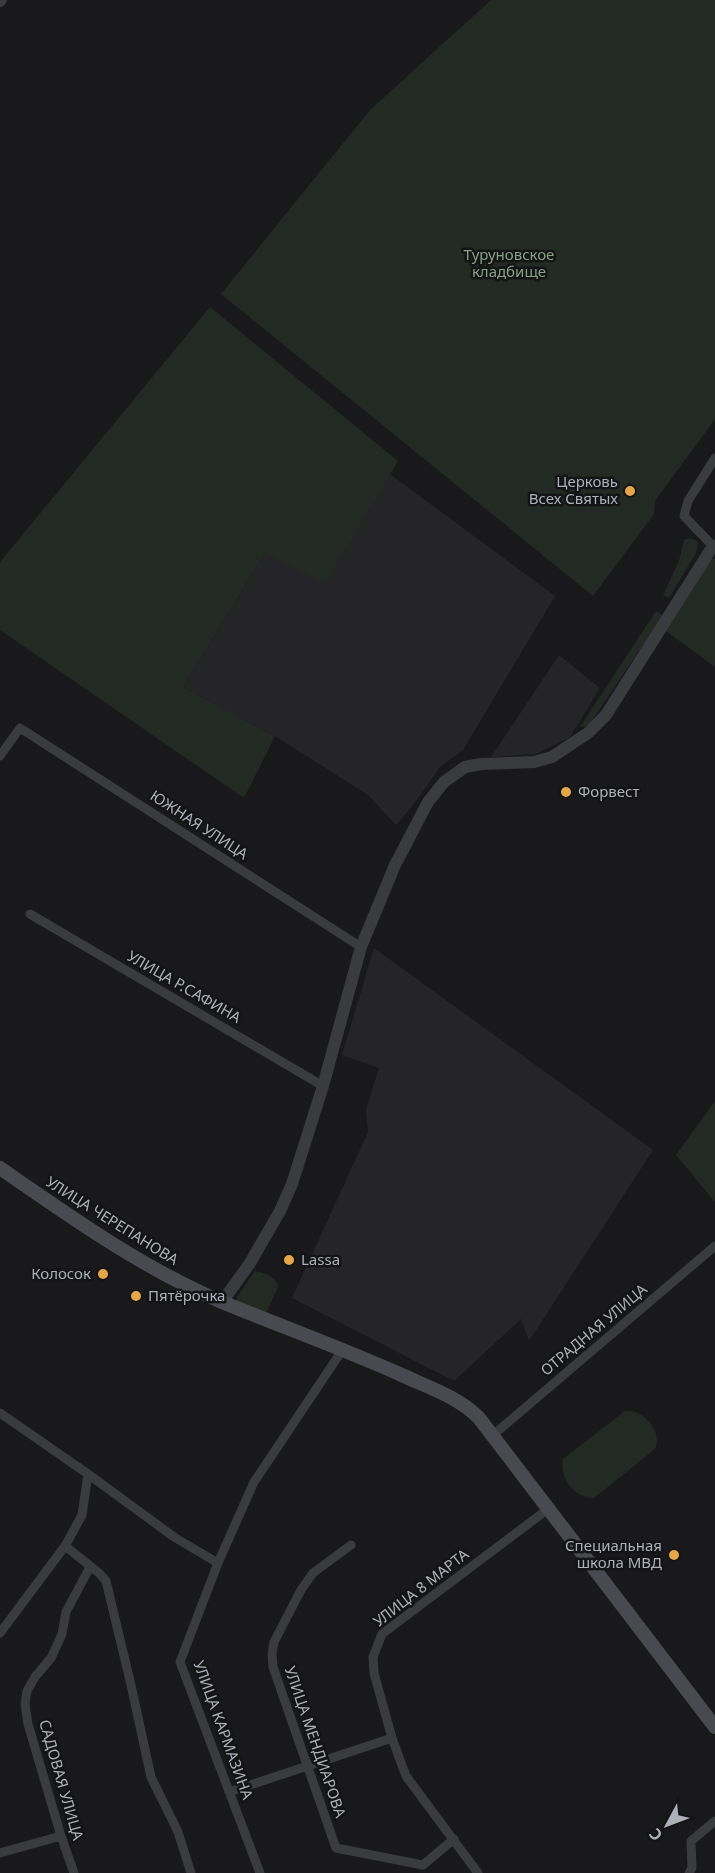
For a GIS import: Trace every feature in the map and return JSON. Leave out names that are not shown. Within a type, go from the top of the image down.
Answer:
[{"type":"main road","name":"УЛИЦА ЧЕРЕПАНОВА","points":[[0,1168],[137,1259],[222,1302],[344,1349],[457,1400],[472,1411],[715,1727]]},
{"type":"street","points":[[222,1302],[250,1263],[280,1211],[298,1168],[361,947],[395,865],[428,802],[444,782],[465,767],[481,764],[534,762],[552,757],[588,734],[606,715],[714,547],[684,516],[688,501],[715,458]]},
{"type":"street","name":"ЮЖНАЯ УЛИЦА","points":[[0,756],[20,728],[361,947]]},
{"type":"street","name":"УЛИЦА Р.САФИНА","points":[[30,914],[323,1086]]},
{"type":"street","name":"ОТРАДНАЯ УЛИЦА","points":[[492,1436],[715,1246]]},
{"type":"street","points":[[0,1413],[174,1537],[218,1563],[254,1482],[344,1349]]},
{"type":"street","points":[[0,1633],[65,1546],[82,1515],[88,1474]]},
{"type":"street","name":"УЛИЦА 8 МАРТА","points":[[478,1873],[406,1776],[392,1738],[374,1674],[373,1657],[382,1634],[548,1509]]},
{"type":"street","name":"УЛИЦА МЕНДИАРОВА","points":[[351,1545],[314,1573],[301,1590],[274,1642],[273,1667],[307,1766],[336,1848],[423,1865],[454,1839]]},
{"type":"street","points":[[65,1546],[106,1581],[151,1777],[177,1832],[191,1873]]},
{"type":"street","name":"УЛИЦА КАРМАЗИНА","points":[[218,1563],[180,1662],[260,1873]]},
{"type":"street","name":"САДОВАЯ УЛИЦА","points":[[74,1873],[28,1724],[25,1704],[27,1691],[51,1658],[62,1634],[66,1612],[90,1567]]},
{"type":"street","points":[[229,1792],[392,1738]]},
{"type":"street","points":[[689,1873],[692,1868],[691,1840],[715,1821]]},
{"type":"street","points":[[0,1853],[61,1836]]},
{"type":"shaded area","points":[[390,474],[555,596],[463,750],[440,767],[396,825],[368,795],[275,736],[183,687],[265,553],[375,494]]},
{"type":"shaded area","points":[[559,655],[600,688],[570,737],[536,754],[491,757]]},
{"type":"shaded area","points":[[374,948],[653,1150],[529,1341],[521,1319],[454,1381],[292,1298],[368,1132],[366,1110],[379,1068],[342,1055]]},
{"type":"green space","name":"Туруновское кладбище","points":[[491,0],[715,0],[715,419],[655,501],[654,514],[593,596],[221,294],[370,110]]},
{"type":"green space","points":[[210,307],[398,461],[325,583],[265,553],[183,687],[275,736],[244,798],[0,630],[0,562]]},
{"type":"green space","points":[[691,538],[698,542],[696,553],[669,598],[663,595],[679,561],[684,540]]},
{"type":"green space","points":[[715,558],[715,667],[666,631],[711,559]]},
{"type":"green space","points":[[656,611],[663,616],[588,726],[580,727]]},
{"type":"green space","points":[[715,1101],[715,1202],[676,1155]]},
{"type":"green space","points":[[255,1271],[273,1278],[278,1287],[267,1311],[263,1314],[236,1301]]},
{"type":"green space","points":[[625,1411],[632,1411],[650,1422],[656,1435],[655,1449],[594,1498],[581,1495],[570,1486],[563,1474],[563,1459]]},
{"type":"place","name":"Церковь Всех Святых","points":[[630,491]]},
{"type":"place","name":"Форвест","points":[[566,792]]},
{"type":"place","name":"Lassa","points":[[289,1260]]},
{"type":"place","name":"Колосок","points":[[103,1274]]},
{"type":"place","name":"Пятёрочка","points":[[136,1296]]},
{"type":"place","name":"Специальная школа МВД","points":[[674,1555]]}]
